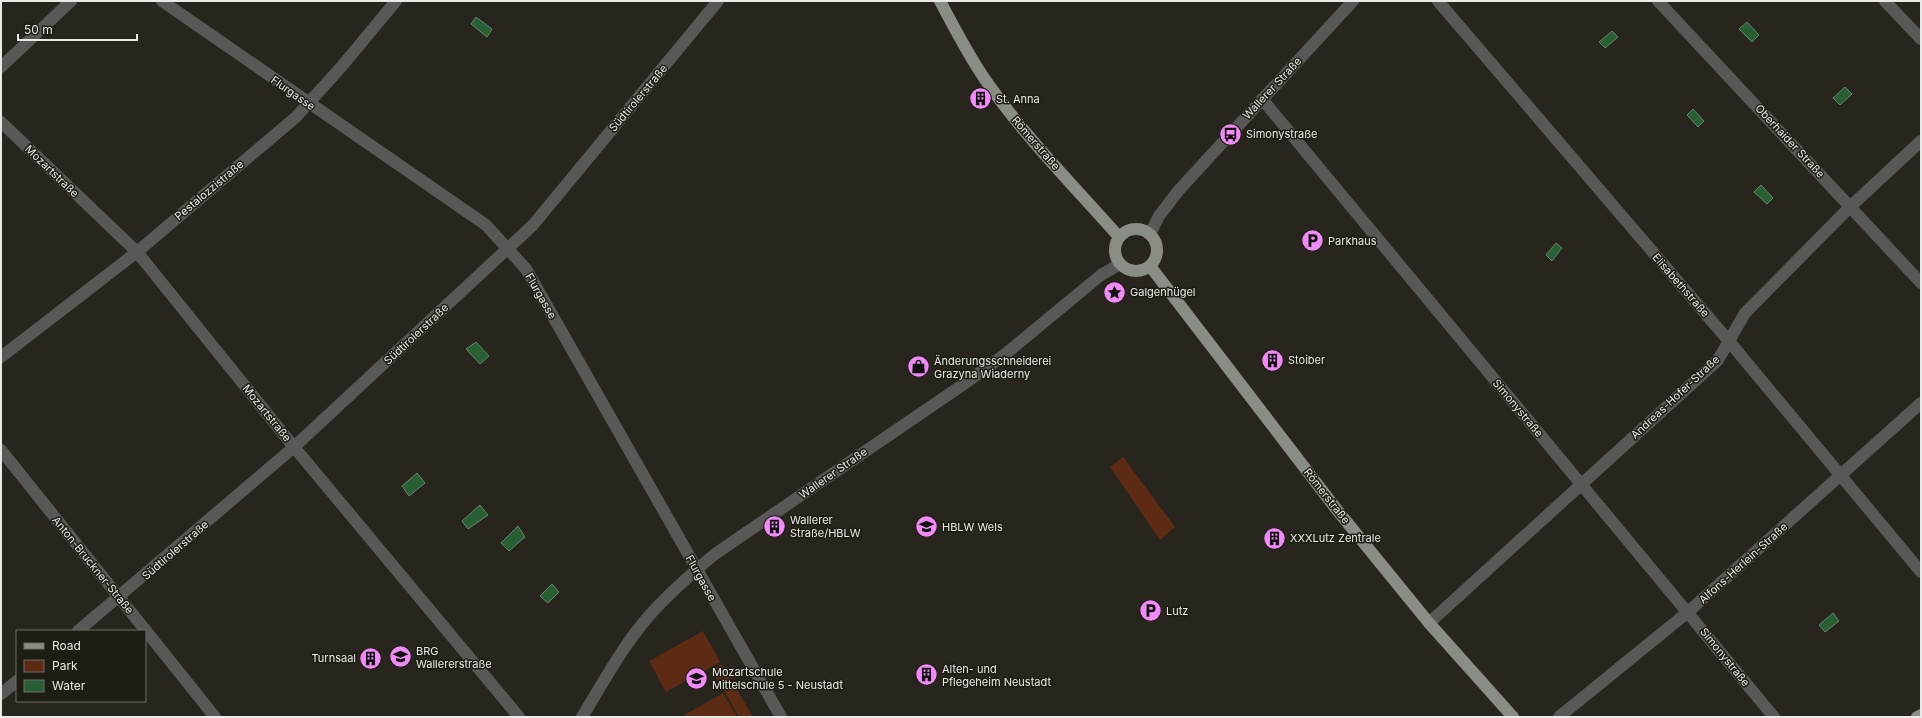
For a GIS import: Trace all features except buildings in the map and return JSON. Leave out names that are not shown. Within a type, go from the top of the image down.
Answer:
[{"type":"main road","name":"Römerstraße","points":[[940,1],[957,33],[988,84],[1022,128],[1119,237]]},
{"type":"main road","points":[[1136,228],[1144,230],[1150,234],[1157,243],[1158,251],[1155,260],[1150,266],[1142,271],[1133,271],[1120,264],[1115,251],[1119,237],[1126,231],[1136,228]]},
{"type":"main road","name":"Römerstraße","points":[[1150,266],[1337,510],[1429,623],[1513,717]]},
{"type":"main road","points":[[1917,717],[1921,715]]},
{"type":"street","points":[[1,67],[71,1]]},
{"type":"street","name":"Flurgasse","points":[[162,1],[486,225],[508,248],[526,269],[781,717]]},
{"type":"street","name":"Pestalozzistraße","points":[[1,357],[136,252],[296,117],[396,1]]},
{"type":"street","name":"Südtirolerstraße","points":[[79,630],[294,448],[533,225],[718,1]]},
{"type":"street","name":"Wallerer Straße","points":[[1150,234],[1159,216],[1179,190],[1353,1]]},
{"type":"street","name":"Elisabethstraße","points":[[1438,1],[1728,340],[1921,572]]},
{"type":"street","name":"Oberhaider Straße","points":[[1658,1],[1851,206],[1921,283]]},
{"type":"street","points":[[1885,1],[1921,39]]},
{"type":"street","name":"Simonystraße","points":[[1262,99],[1774,717]]},
{"type":"street","name":"Mozartstraße","points":[[1,122],[136,252],[294,448],[519,717]]},
{"type":"street","name":"Andreas-Hofer-Straße","points":[[1429,623],[1581,483],[1718,360],[1728,340],[1745,313],[1851,206],[1921,140]]},
{"type":"street","name":"Wallerer Straße","points":[[582,717],[622,652],[648,617],[681,583],[715,554],[1003,356],[1101,275],[1120,264]]},
{"type":"street","name":"Alfons-Herlein-Straße","points":[[1559,717],[1688,612],[1921,403]]},
{"type":"street","name":"Anton-Bruckner-Straße","points":[[1,450],[215,717]]},
{"type":"street","points":[[1,694],[16,682]]},
{"type":"green space","points":[[1123,457],[1175,527],[1160,540],[1110,467]]},
{"type":"green space","points":[[703,631],[720,662],[666,692],[649,661]]},
{"type":"green space","points":[[722,664],[753,717],[739,717],[712,670]]},
{"type":"green space","points":[[723,693],[737,717],[681,717]]},
{"type":"water","points":[[476,17],[492,29],[487,37],[471,24]]},
{"type":"water","points":[[1747,22],[1759,35],[1752,42],[1739,29]]},
{"type":"water","points":[[1612,31],[1618,37],[1605,48],[1599,42]]},
{"type":"water","points":[[1845,87],[1852,94],[1840,105],[1833,98]]},
{"type":"water","points":[[1693,109],[1704,121],[1698,127],[1687,115]]},
{"type":"water","points":[[1761,185],[1773,198],[1767,204],[1754,192]]},
{"type":"water","points":[[1556,243],[1562,248],[1552,261],[1546,255]]},
{"type":"water","points":[[476,342],[489,356],[480,364],[466,349]]},
{"type":"water","points":[[417,473],[425,483],[409,496],[402,486]]},
{"type":"water","points":[[480,505],[488,515],[468,529],[462,521]]},
{"type":"water","points":[[518,526],[525,537],[509,551],[501,543]]},
{"type":"water","points":[[552,584],[559,592],[548,603],[540,596]]},
{"type":"water","points":[[1833,613],[1839,621],[1825,632],[1819,625]]},
{"type":"place","name":"St. Anna","points":[[981,99]]},
{"type":"place","name":"Simonystraße","points":[[1230,134]]},
{"type":"place","name":"Parkhaus","points":[[1313,241]]},
{"type":"place","name":"Galgenhügel","points":[[1115,292]]},
{"type":"place","name":"Stoiber","points":[[1272,360]]},
{"type":"place","name":"Änderungsschneiderei Grazyna Wiaderny","points":[[918,367]]},
{"type":"place","name":"Wallerer Straße/HBLW","points":[[774,526]]},
{"type":"place","name":"HBLW Wels","points":[[927,527]]},
{"type":"place","name":"XXXLutz Zentrale","points":[[1274,538]]},
{"type":"place","name":"Lutz","points":[[1151,611]]},
{"type":"place","name":"BRG Wallererstraße","points":[[401,657]]},
{"type":"place","name":"Turnsaal","points":[[371,658]]},
{"type":"place","name":"Alten- und Pflegeheim Neustadt","points":[[927,675]]},
{"type":"place","name":"Mozartschule Mittelschule 5 - Neustadt","points":[[697,678]]}]
